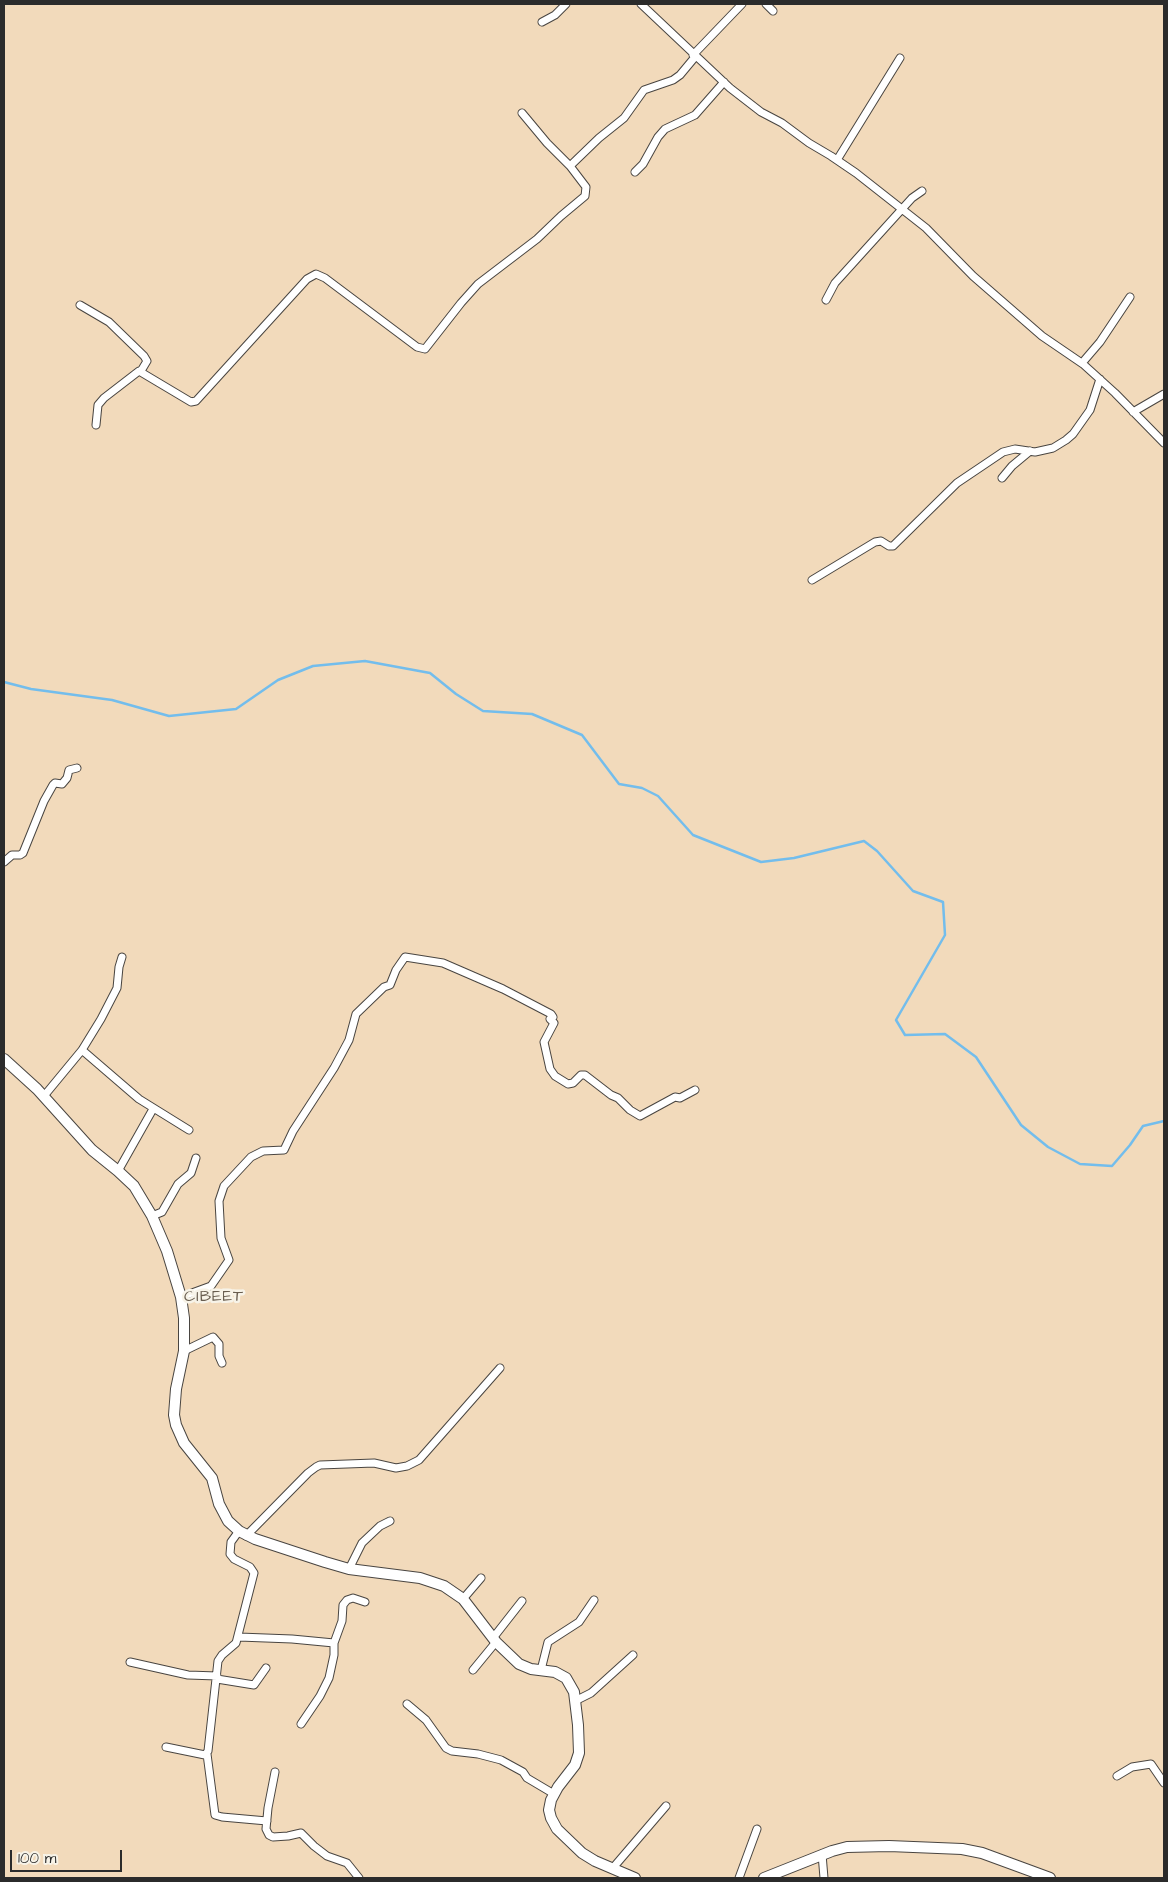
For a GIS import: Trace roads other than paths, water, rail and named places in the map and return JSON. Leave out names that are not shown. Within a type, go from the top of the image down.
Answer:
[{"type":"main road","points":[[4,1059],[44,1096],[92,1150],[118,1171],[140,1194],[152,1216],[167,1251],[181,1297],[185,1330],[184,1351],[176,1389],[174,1415],[176,1425],[184,1443],[212,1478],[223,1513],[243,1533],[349,1569],[420,1578],[444,1586],[463,1599],[495,1640],[520,1664],[531,1669],[555,1672],[566,1678],[574,1692],[579,1753],[575,1766],[554,1794],[549,1810],[556,1828],[582,1853],[634,1878]]},
{"type":"main road","points":[[764,1878],[822,1854],[847,1847],[948,1848],[982,1853],[1031,1875],[1050,1878]]},
{"type":"street","points":[[542,22],[566,4]]},
{"type":"street","points":[[641,4],[694,56],[754,107],[782,123],[856,173],[926,228],[973,276],[1042,336],[1082,363],[1100,379],[1164,443]]},
{"type":"street","points":[[570,166],[598,138],[624,118],[642,92],[651,86],[673,80],[680,75],[694,56],[742,4]]},
{"type":"street","points":[[766,4],[773,11]]},
{"type":"street","points":[[836,160],[900,58]]},
{"type":"street","points":[[635,172],[643,164],[658,137],[665,129],[695,115],[724,82]]},
{"type":"street","points":[[96,425],[98,405],[136,373],[142,372],[194,402],[307,279],[316,274],[325,278],[417,347],[425,349],[478,284],[537,239],[586,196],[586,187],[570,166],[547,143],[522,113]]},
{"type":"street","points":[[826,300],[833,284],[917,193],[922,191]]},
{"type":"street","points":[[1082,363],[1100,342],[1130,297]]},
{"type":"street","points":[[80,305],[109,322],[144,356],[147,361],[142,372]]},
{"type":"street","points":[[812,580],[875,542],[881,541],[889,546],[893,546],[957,483],[1003,452],[1015,449],[1030,451],[1053,448],[1060,445],[1073,434],[1090,410],[1100,379]]},
{"type":"street","points":[[1133,412],[1164,394]]},
{"type":"street","points":[[1002,478],[1012,466],[1030,451]]},
{"type":"street","points":[[4,862],[12,855],[20,856],[23,853],[44,801],[53,785],[55,783],[62,784],[67,778],[69,770],[77,768]]},
{"type":"street","points":[[44,1096],[82,1050],[117,988],[122,957]]},
{"type":"street","points":[[181,1297],[209,1287],[229,1261],[221,1238],[219,1201],[224,1186],[251,1157],[263,1151],[284,1150],[349,1040],[356,1014],[383,988],[390,985],[396,970],[405,957],[443,963],[503,989],[550,1014],[553,1017],[550,1019],[554,1023],[544,1042],[550,1069],[555,1076],[568,1084],[573,1083],[581,1075],[585,1075],[640,1116],[675,1097],[680,1098],[694,1090]]},
{"type":"street","points":[[82,1050],[120,1084],[153,1109],[189,1130]]},
{"type":"street","points":[[118,1171],[153,1109]]},
{"type":"street","points":[[152,1216],[162,1212],[178,1184],[191,1173],[196,1158]]},
{"type":"street","points":[[184,1351],[213,1337],[219,1344],[219,1356],[222,1363]]},
{"type":"street","points":[[267,1821],[215,1815],[207,1754],[219,1659],[233,1647],[238,1637],[254,1571],[232,1557],[230,1554],[231,1542],[316,1467],[374,1463],[396,1468],[407,1466],[419,1460],[500,1368]]},
{"type":"street","points":[[349,1569],[362,1543],[380,1526],[390,1521]]},
{"type":"street","points":[[463,1599],[481,1578]]},
{"type":"street","points":[[301,1724],[320,1696],[329,1678],[334,1655],[334,1643],[342,1621],[342,1610],[347,1600],[357,1598],[365,1602]]},
{"type":"street","points":[[541,1670],[548,1642],[579,1622],[594,1600]]},
{"type":"street","points":[[474,1670],[522,1601]]},
{"type":"street","points":[[238,1637],[334,1643]]},
{"type":"street","points":[[575,1701],[591,1693],[633,1655]]},
{"type":"street","points":[[130,1662],[188,1675],[217,1677],[254,1685],[266,1668]]},
{"type":"street","points":[[407,1704],[426,1720],[442,1744],[449,1750],[478,1754],[501,1760],[523,1772],[525,1777],[554,1794]]},
{"type":"street","points":[[166,1747],[207,1754]]},
{"type":"street","points":[[1117,1776],[1132,1767],[1151,1764],[1164,1783]]},
{"type":"street","points":[[275,1772],[267,1821],[267,1832],[270,1836],[292,1836],[301,1833],[327,1856],[347,1863],[359,1878]]},
{"type":"street","points":[[612,1869],[666,1806]]},
{"type":"street","points":[[740,1878],[758,1829]]},
{"type":"street","points":[[822,1854],[824,1878]]},
{"type":"waterway","points":[[4,682],[31,689],[112,700],[169,716],[236,709],[278,680],[313,666],[365,661],[430,673],[456,694],[483,711],[532,714],[582,735],[619,784],[642,788],[658,796],[693,835],[761,862],[794,858],[864,841],[877,851],[913,891],[943,902],[945,935],[896,1020],[905,1035],[945,1034],[976,1057],[1021,1125],[1048,1147],[1080,1164],[1112,1166],[1143,1126],[1164,1121]]},
{"type":"district","name":"CIBEET","points":[[214,1298]]}]
